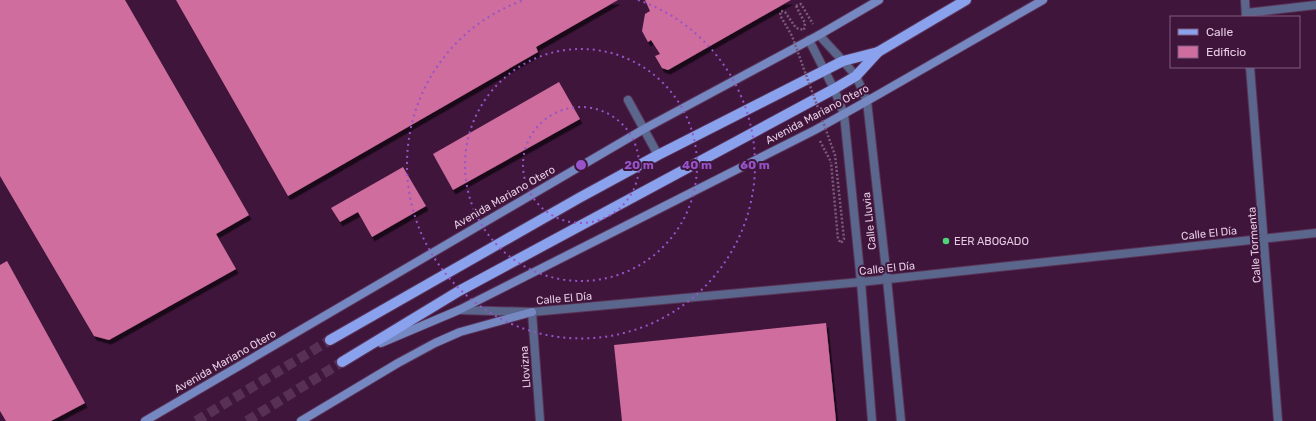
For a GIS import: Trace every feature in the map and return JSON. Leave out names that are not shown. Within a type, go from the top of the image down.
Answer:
[{"type":"main road","name":"Avenida Mariano Otero","points":[[145,421],[644,129],[819,35],[879,0]]},
{"type":"main road","name":"Avenida Mariano Otero","points":[[330,340],[579,198],[658,155],[844,61],[878,52],[966,0]]},
{"type":"main road","name":"Avenida Mariano Otero","points":[[358,352],[459,310],[815,130],[1043,0]]},
{"type":"main road","name":"Avenida Mariano Otero","points":[[342,362],[459,291],[834,89],[856,76],[878,52]]},
{"type":"main road","points":[[302,421],[398,362],[435,342],[460,332],[532,312]]},
{"type":"street","points":[[1245,0],[1246,15],[1316,5]]},
{"type":"street","name":"Calle Lluvia","points":[[819,35],[856,76],[867,101],[901,421]]},
{"type":"street","name":"Calle Lluvia","points":[[809,40],[834,89],[844,114],[861,282],[872,421]]},
{"type":"street","name":"Calle Tormenta","points":[[1250,68],[1278,421]]},
{"type":"street","points":[[628,100],[658,155]]},
{"type":"street","name":"Calle El Día","points":[[459,310],[532,312],[861,282],[1316,232]]},
{"type":"street","name":"Llovizna","points":[[532,312],[540,421]]},
{"type":"path","points":[[815,130],[831,162],[838,240],[841,243],[844,239],[835,155],[792,36],[780,15],[781,11],[785,12],[796,28],[804,30],[805,23],[796,6],[801,4],[819,35]]},
{"type":"building","points":[[0,0],[125,0],[249,215],[216,234],[236,269],[109,340],[94,336],[0,176]]},
{"type":"building","points":[[176,0],[618,0],[536,47],[538,52],[288,196]]},
{"type":"building","points":[[645,0],[791,0],[668,70],[662,68],[655,56],[660,54],[651,40],[648,42],[642,31],[645,14],[650,11]]},
{"type":"building","points":[[559,82],[580,119],[453,190],[433,154]]},
{"type":"building","points":[[403,167],[426,206],[372,237],[358,212],[340,222],[331,208]]},
{"type":"building","points":[[7,261],[85,403],[51,421],[6,421],[0,411],[0,265]]},
{"type":"building","points":[[826,323],[836,421],[622,421],[614,345]]},
{"type":"tunnel","points":[[196,421],[330,340]]},
{"type":"tunnel","points":[[247,421],[342,362]]},
{"type":"place","name":"EER ABOGADO","points":[[946,241]]}]
